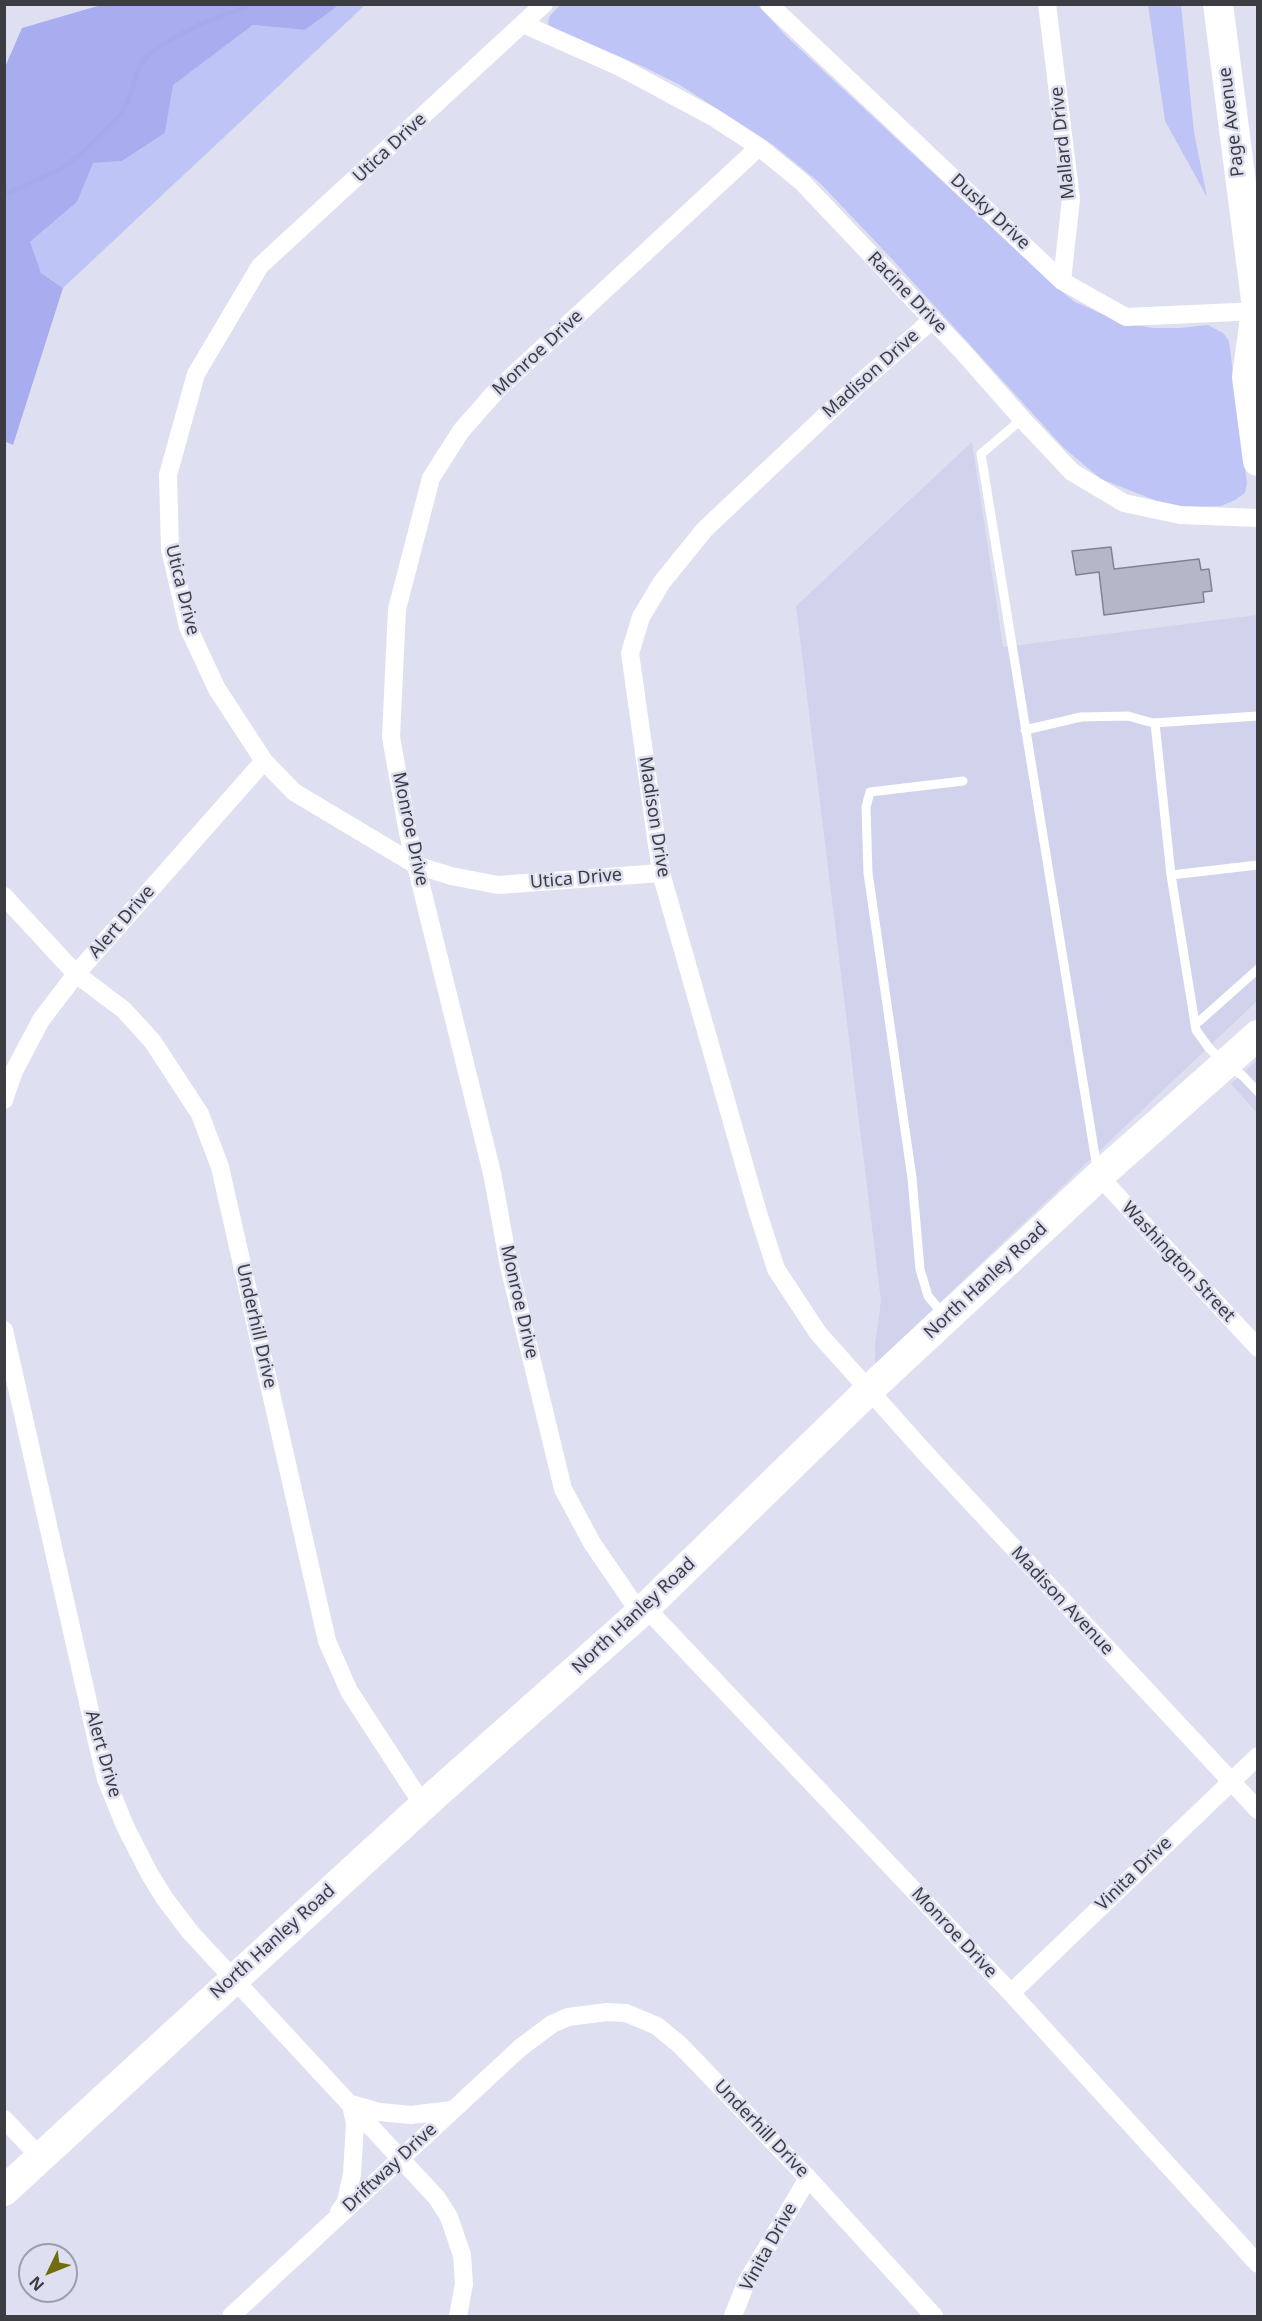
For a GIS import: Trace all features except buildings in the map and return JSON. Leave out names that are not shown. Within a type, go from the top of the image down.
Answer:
[{"type":"main road","name":"Page Avenue","points":[[1218,4],[1257,312],[1247,377],[1257,461]]},
{"type":"main road","name":"North Hanley Road","points":[[4,2192],[423,1805],[643,1610],[869,1390],[1099,1176],[1257,1035]]},
{"type":"street","name":"Utica Drive","points":[[544,4],[260,266],[196,374],[168,475],[170,549],[188,627],[217,689],[264,760],[294,792],[416,865],[451,876],[498,885],[661,873]]},
{"type":"street","name":"Dusky Drive","points":[[769,4],[1062,281],[1126,316],[1257,312]]},
{"type":"street","name":"Mallard Drive","points":[[1047,4],[1071,199],[1062,281]]},
{"type":"street","name":"Racine Drive","points":[[523,24],[621,67],[713,117],[759,147],[802,182],[963,352],[1072,472],[1124,502],[1180,515],[1257,519]]},
{"type":"street","name":"Monroe Drive","points":[[759,147],[497,390],[461,431],[431,478],[397,609],[391,737],[416,865],[492,1173],[509,1266],[563,1489],[592,1544],[643,1610],[1011,1993],[1257,2264]]},
{"type":"street","name":"Madison Drive","points":[[869,1390],[818,1333],[776,1269],[661,873],[630,653],[641,617],[662,582],[705,529],[859,384],[932,320]]},
{"type":"street","name":"Alert Drive","points":[[4,1100],[14,1071],[41,1020],[76,974],[264,760]]},
{"type":"street","name":"Underhill Drive","points":[[4,896],[76,974],[124,1010],[153,1042],[177,1077],[203,1123],[220,1167],[327,1641],[349,1691],[423,1805]]},
{"type":"street","name":"Washington Street","points":[[1099,1176],[1257,1348]]},
{"type":"street","name":"Alert Drive","points":[[4,1330],[106,1779],[125,1826],[165,1899],[191,1933],[437,2198],[449,2217],[462,2255],[464,2284],[458,2316]]},
{"type":"street","name":"Madison Avenue","points":[[869,1390],[1257,1810]]},
{"type":"street","name":"Vinita Drive","points":[[1011,1993],[1257,1756]]},
{"type":"street","name":"Underhill Drive","points":[[552,2024],[568,2017],[607,2012],[626,2013],[657,2026],[681,2046],[808,2178],[934,2316]]},
{"type":"street","name":"Driftway Drive","points":[[231,2316],[520,2048],[552,2024]]},
{"type":"street","points":[[333,2221],[346,2202],[352,2174],[355,2124],[351,2104],[379,2112],[411,2115],[452,2110]]},
{"type":"street","points":[[4,2119],[41,2158]]},
{"type":"street","name":"Vinita Drive","points":[[733,2316],[746,2283],[808,2178]]},
{"type":"lane","points":[[1022,419],[981,454],[1089,1126],[1099,1176]]},
{"type":"lane","points":[[1025,730],[1081,717],[1128,716],[1155,723],[1257,716]]},
{"type":"lane","points":[[1155,723],[1171,875],[1195,1025],[1207,1045],[1224,1063],[1243,1076],[1257,1092]]},
{"type":"lane","points":[[947,1317],[928,1296],[920,1269],[912,1178],[868,873],[866,807],[870,792],[963,781]]},
{"type":"lane","points":[[1171,875],[1257,865]]},
{"type":"lane","points":[[1195,1025],[1257,969]]},
{"type":"shaded area","points":[[101,5],[339,5],[305,30],[253,25],[173,85],[165,133],[122,161],[93,163],[77,202],[30,242],[41,273],[63,288],[13,445],[4,441],[5,67],[22,28]]},
{"type":"shaded area","points":[[339,5],[364,6],[63,288],[41,273],[29,243],[77,202],[92,163],[122,161],[165,133],[172,85],[253,25],[305,30]]},
{"type":"shaded area","points":[[560,5],[758,5],[786,36],[1056,287],[1075,302],[1123,323],[1154,328],[1208,325],[1223,333],[1229,341],[1247,483],[1245,493],[1221,506],[1186,507],[1157,501],[1101,479],[1064,448],[820,183],[772,144],[680,85],[644,67],[554,29],[548,24],[549,17]]},
{"type":"shaded area","points":[[1148,5],[1181,5],[1194,132],[1207,197],[1165,121]]},
{"type":"shaded area","points":[[972,442],[1003,647],[1257,615],[1257,1001],[875,1364],[875,1344],[881,1301],[796,606]]},
{"type":"shaded area","points":[[1257,1060],[1257,1113],[1231,1084]]},
{"type":"waterway","points":[[4,195],[61,169],[83,152],[120,115],[128,101],[139,68],[147,56],[198,25],[254,4]]}]
